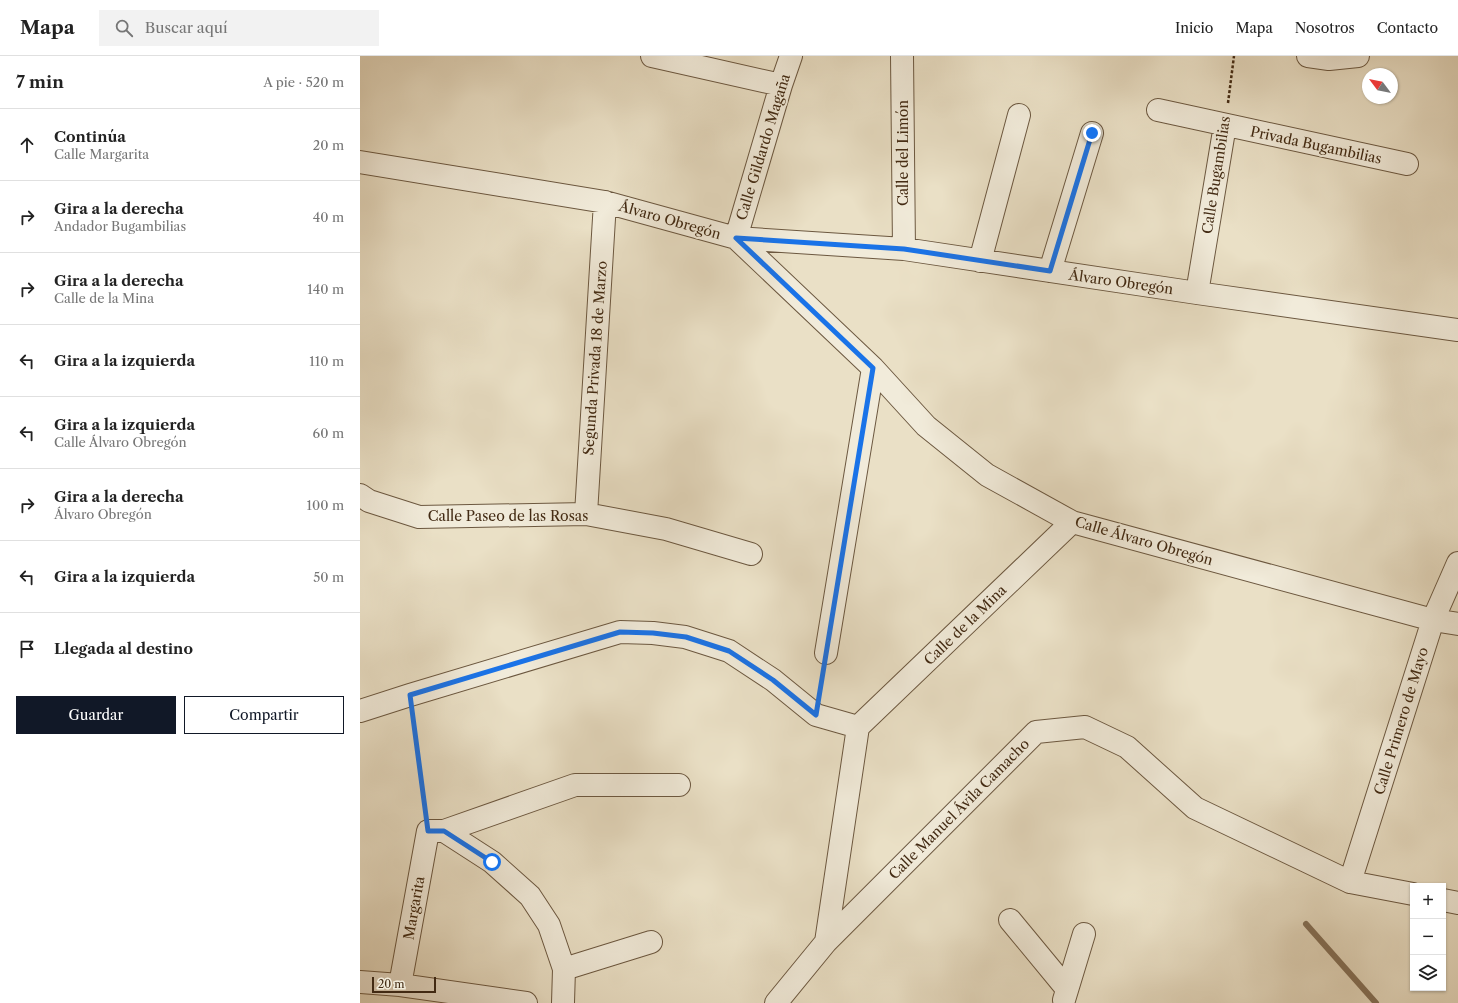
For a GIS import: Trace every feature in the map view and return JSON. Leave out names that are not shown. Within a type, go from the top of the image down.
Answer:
[{"type":"street","points":[[652,56],[781,85]]},
{"type":"street","name":"Calle Gildardo Magaña","points":[[736,238],[791,56]]},
{"type":"street","name":"Calle del Limón","points":[[902,56],[904,249]]},
{"type":"street","points":[[1308,56],[1329,59],[1358,56]]},
{"type":"street","name":"Privada Bugambilias","points":[[1158,110],[1407,164]]},
{"type":"street","points":[[980,261],[1019,116]]},
{"type":"street","name":"Calle Bugambilias","points":[[1197,293],[1225,125]]},
{"type":"street","points":[[1050,271],[1092,133]]},
{"type":"street","name":"Álvaro Obregón","points":[[360,162],[605,202],[736,238],[904,249],[1458,330]]},
{"type":"street","name":"Segunda Privada 18 de Marzo","points":[[586,514],[605,202]]},
{"type":"street","name":"Calle Álvaro Obregón","points":[[736,238],[873,368],[926,426],[987,475],[1072,522],[1432,620],[1458,624]]},
{"type":"street","points":[[826,653],[873,368]]},
{"type":"street","name":"Calle Paseo de las Rosas","points":[[360,495],[369,500],[419,517],[586,514],[666,529],[752,554]]},
{"type":"street","name":"Calle de la Mina","points":[[858,727],[1072,522]]},
{"type":"street","name":"Calle Primero de Mayo","points":[[1350,882],[1432,620],[1458,563]]},
{"type":"street","points":[[360,711],[620,632],[653,633],[686,637],[729,651],[773,680],[816,715],[858,727],[826,942]]},
{"type":"street","name":"Calle Manuel Ávila Camacho","points":[[776,1003],[826,942],[1036,732],[1086,727],[1127,747],[1195,808],[1350,882],[1410,893]]},
{"type":"street","points":[[436,831],[575,785],[679,785]]},
{"type":"street","points":[[436,831],[492,862],[530,896],[549,925],[564,969],[562,1003]]},
{"type":"street","name":"Margarita","points":[[400,985],[436,831]]},
{"type":"street","points":[[1446,901],[1458,903]]},
{"type":"street","points":[[1010,920],[1065,996]]},
{"type":"street","points":[[1065,996],[1084,934]]},
{"type":"street","points":[[564,969],[651,942]]},
{"type":"street","points":[[360,982],[400,985],[526,1003]]},
{"type":"path","name":"Calle Bugambilias","points":[[1225,125],[1234,56]]},
{"type":"path","points":[[816,715],[826,653]]},
{"type":"path","points":[[410,695],[436,831]]},
{"type":"waterway","points":[[1306,924],[1376,1003]]},
{"type":"route","points":[[492,862],[444,831],[428,831],[410,695],[620,632],[653,633],[686,637],[729,651],[773,680],[816,715],[873,368],[736,238],[904,249],[1050,271],[1092,133]]}]
